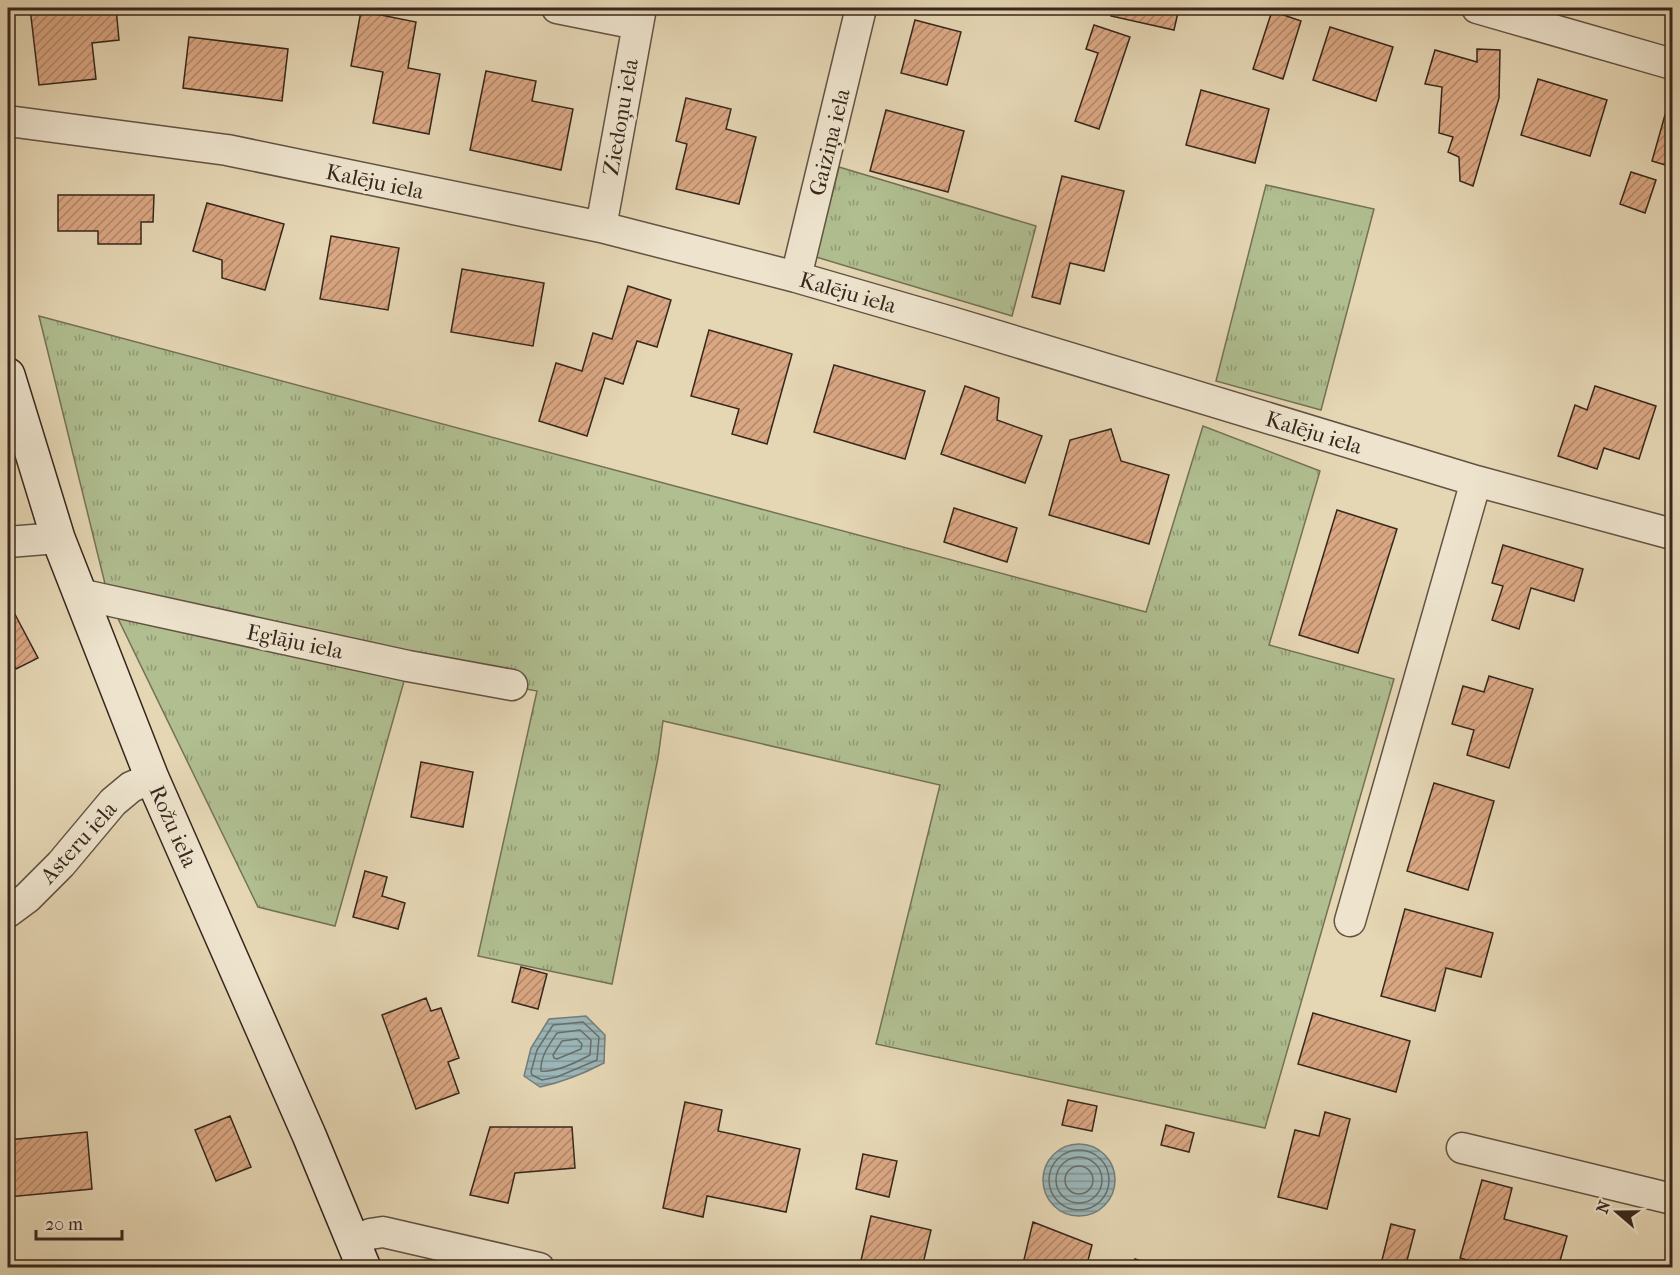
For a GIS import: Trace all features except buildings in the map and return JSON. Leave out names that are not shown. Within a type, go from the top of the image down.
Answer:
[{"type":"street","points":[[557,8],[639,16]]},
{"type":"street","name":"Gaiziņa iela","points":[[796,277],[861,8]]},
{"type":"street","points":[[1477,8],[1672,64]]},
{"type":"street","name":"Ziedoņu iela","points":[[601,227],[639,16]]},
{"type":"street","name":"Kalēju iela","points":[[8,121],[227,150],[601,227],[796,277],[1476,482],[1672,534]]},
{"type":"street","name":"Rožu iela","points":[[8,375],[58,538],[79,594],[152,777],[309,1135],[359,1255]]},
{"type":"street","points":[[1350,921],[1476,482]]},
{"type":"street","points":[[8,542],[58,538]]},
{"type":"street","name":"Eglāju iela","points":[[79,594],[408,666],[512,686]]},
{"type":"street","name":"Asteru iela","points":[[8,912],[27,898],[61,864],[113,802],[131,788],[152,777]]},
{"type":"street","points":[[1462,1148],[1672,1199]]},
{"type":"street","points":[[359,1255],[370,1234],[383,1232],[540,1268]]},
{"type":"green space","points":[[839,167],[1036,226],[1012,316],[816,257]]},
{"type":"green space","points":[[1266,185],[1374,209],[1321,410],[1216,381]]},
{"type":"green space","points":[[39,316],[1146,612],[1203,426],[1320,471],[1269,645],[1394,679],[1265,1128],[876,1044],[940,785],[663,721],[658,758],[612,984],[478,956],[537,691],[408,667],[335,926],[258,907],[109,600]]},
{"type":"water","points":[[586,1016],[605,1035],[604,1063],[557,1083],[540,1087],[524,1076],[531,1048],[549,1019]]},
{"type":"water","points":[[1086,1144],[1105,1154],[1113,1166],[1115,1180],[1113,1194],[1105,1206],[1093,1214],[1072,1216],[1053,1206],[1045,1194],[1043,1173],[1053,1154],[1065,1146]]}]
